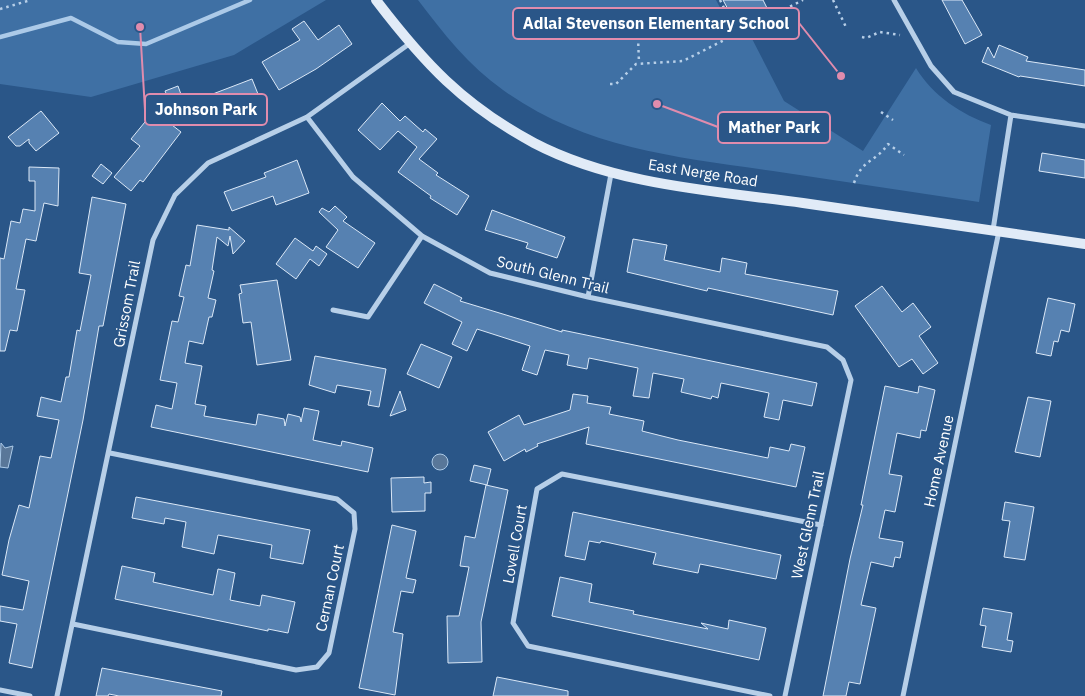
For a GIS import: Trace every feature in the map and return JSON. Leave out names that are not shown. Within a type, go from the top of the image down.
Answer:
[{"type":"main road","name":"East Nerge Road","points":[[376,0],[410,44],[439,76],[473,105],[535,143],[611,174],[1085,244]]},
{"type":"street","points":[[894,0],[931,66],[954,92],[1010,115],[1085,126]]},
{"type":"street","name":"Grissom Trail","points":[[57,696],[110,452],[153,240],[175,195],[208,163],[307,117],[410,44]]},
{"type":"street","name":"Home Avenue","points":[[903,696],[996,231],[1010,115]]},
{"type":"street","name":"South Glenn Trail","points":[[307,117],[353,177],[422,236],[490,273],[588,297],[827,347],[843,360]]},
{"type":"street","points":[[588,297],[611,174]]},
{"type":"street","points":[[333,310],[368,317],[422,236]]},
{"type":"street","name":"West Glenn Trail","points":[[786,696],[851,380],[843,360]]},
{"type":"street","name":"Cernan Court","points":[[73,624],[296,670],[317,667],[329,653],[355,529],[354,513],[337,500],[110,452]]},
{"type":"street","name":"Lovell Court","points":[[770,696],[528,646],[513,622],[537,489],[562,474],[821,525]]},
{"type":"street","points":[[0,690],[30,696]]},
{"type":"path","points":[[0,9],[31,0]]},
{"type":"path","points":[[720,0],[737,34]]},
{"type":"path","points":[[610,84],[616,84],[639,64],[683,61],[803,0]]},
{"type":"path","points":[[833,0],[846,27]]},
{"type":"path","points":[[637,11],[639,64]]},
{"type":"path","points":[[862,37],[866,38],[880,32],[900,36]]},
{"type":"path","points":[[881,112],[893,120]]},
{"type":"path","points":[[854,183],[858,171],[864,164],[882,153],[888,144],[904,155]]},
{"type":"shaded area","points":[[0,0],[326,0],[234,55],[91,97],[0,84]]},
{"type":"shaded area","points":[[418,0],[716,0],[736,37],[748,31],[784,101],[863,151],[916,68],[931,87],[949,103],[980,121],[991,125],[979,202],[702,161],[667,155],[599,138],[566,126],[534,110],[491,81],[457,48]]},
{"type":"shaded area","points":[[1,443],[5,448],[13,446],[8,468],[0,467]]},
{"type":"shaded area","points":[[440,454],[448,462],[440,470],[432,462]]},
{"type":"building","points":[[723,0],[763,0],[769,12],[737,26]]},
{"type":"building","points":[[942,0],[962,0],[982,35],[965,44]]},
{"type":"building","points":[[304,21],[318,40],[339,25],[352,44],[316,69],[279,90],[262,62],[300,40],[292,29]]},
{"type":"building","points":[[999,45],[1028,57],[1026,61],[1085,70],[1085,86],[1019,77],[982,62],[988,47],[994,58]]},
{"type":"building","points":[[252,79],[260,99],[192,125],[184,105]]},
{"type":"building","points":[[178,86],[183,100],[171,105],[165,91]]},
{"type":"building","points":[[382,103],[400,121],[405,116],[423,132],[425,129],[437,139],[419,159],[438,173],[436,175],[469,196],[457,215],[430,198],[431,196],[398,172],[417,147],[398,131],[380,150],[358,130]]},
{"type":"building","points":[[41,111],[59,133],[36,151],[29,143],[29,139],[20,146],[16,146],[8,137]]},
{"type":"building","points":[[154,111],[181,132],[143,182],[140,180],[131,191],[114,177],[140,146],[131,139]]},
{"type":"building","points":[[1042,153],[1085,160],[1085,178],[1039,171]]},
{"type":"building","points":[[297,160],[309,193],[276,205],[273,196],[232,211],[224,192],[266,177],[264,173]]},
{"type":"building","points":[[101,164],[112,173],[103,184],[92,176]]},
{"type":"building","points":[[29,167],[59,168],[58,206],[44,203],[36,241],[26,239],[16,289],[25,290],[17,331],[10,330],[5,351],[0,351],[0,258],[4,259],[11,221],[20,223],[23,209],[35,211],[35,181],[29,181]]},
{"type":"building","points":[[92,197],[126,204],[103,326],[99,326],[83,420],[32,668],[9,663],[17,624],[0,621],[0,606],[23,610],[29,581],[2,575],[19,505],[29,508],[40,456],[51,458],[59,420],[37,416],[41,397],[61,402],[66,377],[69,377],[77,330],[80,331],[91,275],[79,273]]},
{"type":"building","points":[[335,206],[347,217],[343,221],[375,243],[358,268],[326,247],[338,230],[319,212],[322,208],[329,212]]},
{"type":"building","points":[[492,210],[565,237],[557,258],[526,248],[528,243],[485,230]]},
{"type":"building","points":[[197,225],[229,230],[229,227],[245,241],[233,254],[230,236],[228,246],[217,237],[212,270],[214,271],[208,298],[216,300],[212,317],[209,317],[203,344],[189,341],[185,363],[202,366],[195,404],[206,406],[204,416],[256,425],[258,414],[284,419],[285,426],[288,414],[300,417],[301,422],[304,408],[319,411],[313,440],[341,446],[342,441],[373,448],[368,472],[151,427],[156,405],[172,409],[177,383],[160,380],[172,321],[178,322],[184,297],[179,296],[186,265],[190,266]]},
{"type":"building","points":[[295,238],[313,251],[316,246],[327,254],[319,266],[310,259],[296,279],[276,264]]},
{"type":"building","points":[[633,239],[667,245],[664,260],[720,272],[722,258],[747,263],[745,274],[838,291],[833,315],[708,288],[707,291],[627,272]]},
{"type":"building","points":[[277,280],[291,360],[257,365],[251,322],[243,323],[239,294],[242,293],[240,285]]},
{"type":"building","points":[[434,284],[462,298],[460,301],[562,332],[562,330],[817,383],[812,406],[783,400],[779,420],[764,417],[769,393],[721,383],[718,398],[712,396],[711,399],[681,392],[684,379],[653,373],[649,398],[633,396],[638,368],[589,358],[587,369],[567,365],[569,355],[545,350],[537,375],[522,370],[530,346],[477,329],[467,351],[452,344],[462,322],[424,303]]},
{"type":"building","points":[[882,286],[902,312],[913,303],[931,327],[919,336],[938,363],[923,374],[912,359],[899,367],[855,306]]},
{"type":"building","points":[[1048,298],[1075,304],[1069,332],[1061,330],[1058,342],[1054,341],[1051,356],[1036,353]]},
{"type":"building","points":[[421,344],[452,357],[439,388],[407,374]]},
{"type":"building","points":[[315,356],[386,369],[379,407],[368,405],[371,391],[337,385],[335,393],[309,385]]},
{"type":"building","points":[[885,386],[918,393],[919,386],[935,390],[926,431],[921,430],[920,438],[897,433],[889,474],[902,476],[895,512],[885,510],[879,538],[903,542],[900,558],[895,557],[893,567],[871,562],[861,605],[876,608],[860,684],[849,682],[846,696],[823,696],[850,559],[863,505],[861,505]]},
{"type":"building","points":[[400,391],[406,410],[390,416]]},
{"type":"building","points":[[573,394],[588,396],[587,403],[611,407],[609,414],[644,421],[642,431],[678,440],[768,458],[770,447],[789,451],[791,444],[805,447],[796,487],[586,444],[589,427],[537,444],[538,446],[526,452],[525,449],[504,461],[488,432],[519,415],[524,425],[570,410]]},
{"type":"building","points":[[1028,397],[1051,401],[1040,457],[1015,452]]},
{"type":"building","points":[[474,465],[491,469],[487,485],[470,481]]},
{"type":"building","points":[[424,477],[424,483],[431,482],[431,493],[425,493],[425,511],[392,512],[391,478]]},
{"type":"building","points":[[486,485],[508,490],[481,622],[482,662],[448,663],[447,616],[459,616],[469,567],[460,566],[465,536],[475,538]]},
{"type":"building","points":[[136,497],[310,530],[303,564],[270,558],[272,545],[218,535],[214,554],[182,547],[186,522],[165,518],[164,524],[132,518]]},
{"type":"building","points":[[1005,502],[1034,507],[1025,560],[1004,557],[1010,521],[1002,520]]},
{"type":"building","points":[[573,512],[781,555],[776,579],[700,564],[698,573],[653,564],[656,553],[601,541],[600,543],[589,541],[585,560],[565,556]]},
{"type":"building","points":[[392,525],[416,531],[406,578],[416,580],[413,593],[401,591],[393,632],[403,634],[395,695],[359,688]]},
{"type":"building","points":[[122,566],[155,573],[153,582],[213,595],[218,569],[235,573],[230,600],[260,606],[262,595],[295,602],[288,633],[268,629],[268,631],[115,599]]},
{"type":"building","points":[[560,577],[592,584],[589,602],[634,611],[633,614],[708,629],[701,623],[728,629],[729,620],[766,628],[759,660],[552,616]]},
{"type":"building","points":[[983,608],[1012,613],[1007,640],[1013,641],[1011,652],[982,647],[986,626],[980,625]]},
{"type":"building","points":[[102,668],[222,691],[221,696],[119,696],[109,694],[108,696],[96,696]]},
{"type":"building","points":[[497,677],[568,691],[568,696],[493,696]]},
{"type":"waterway","points":[[0,37],[71,18],[118,42],[146,44],[250,0]]},
{"type":"place","name":"Johnson Park","points":[[140,27]]},
{"type":"place","name":"Adlai Stevenson Elementary School","points":[[841,76]]},
{"type":"place","name":"Mather Park","points":[[657,104]]}]
